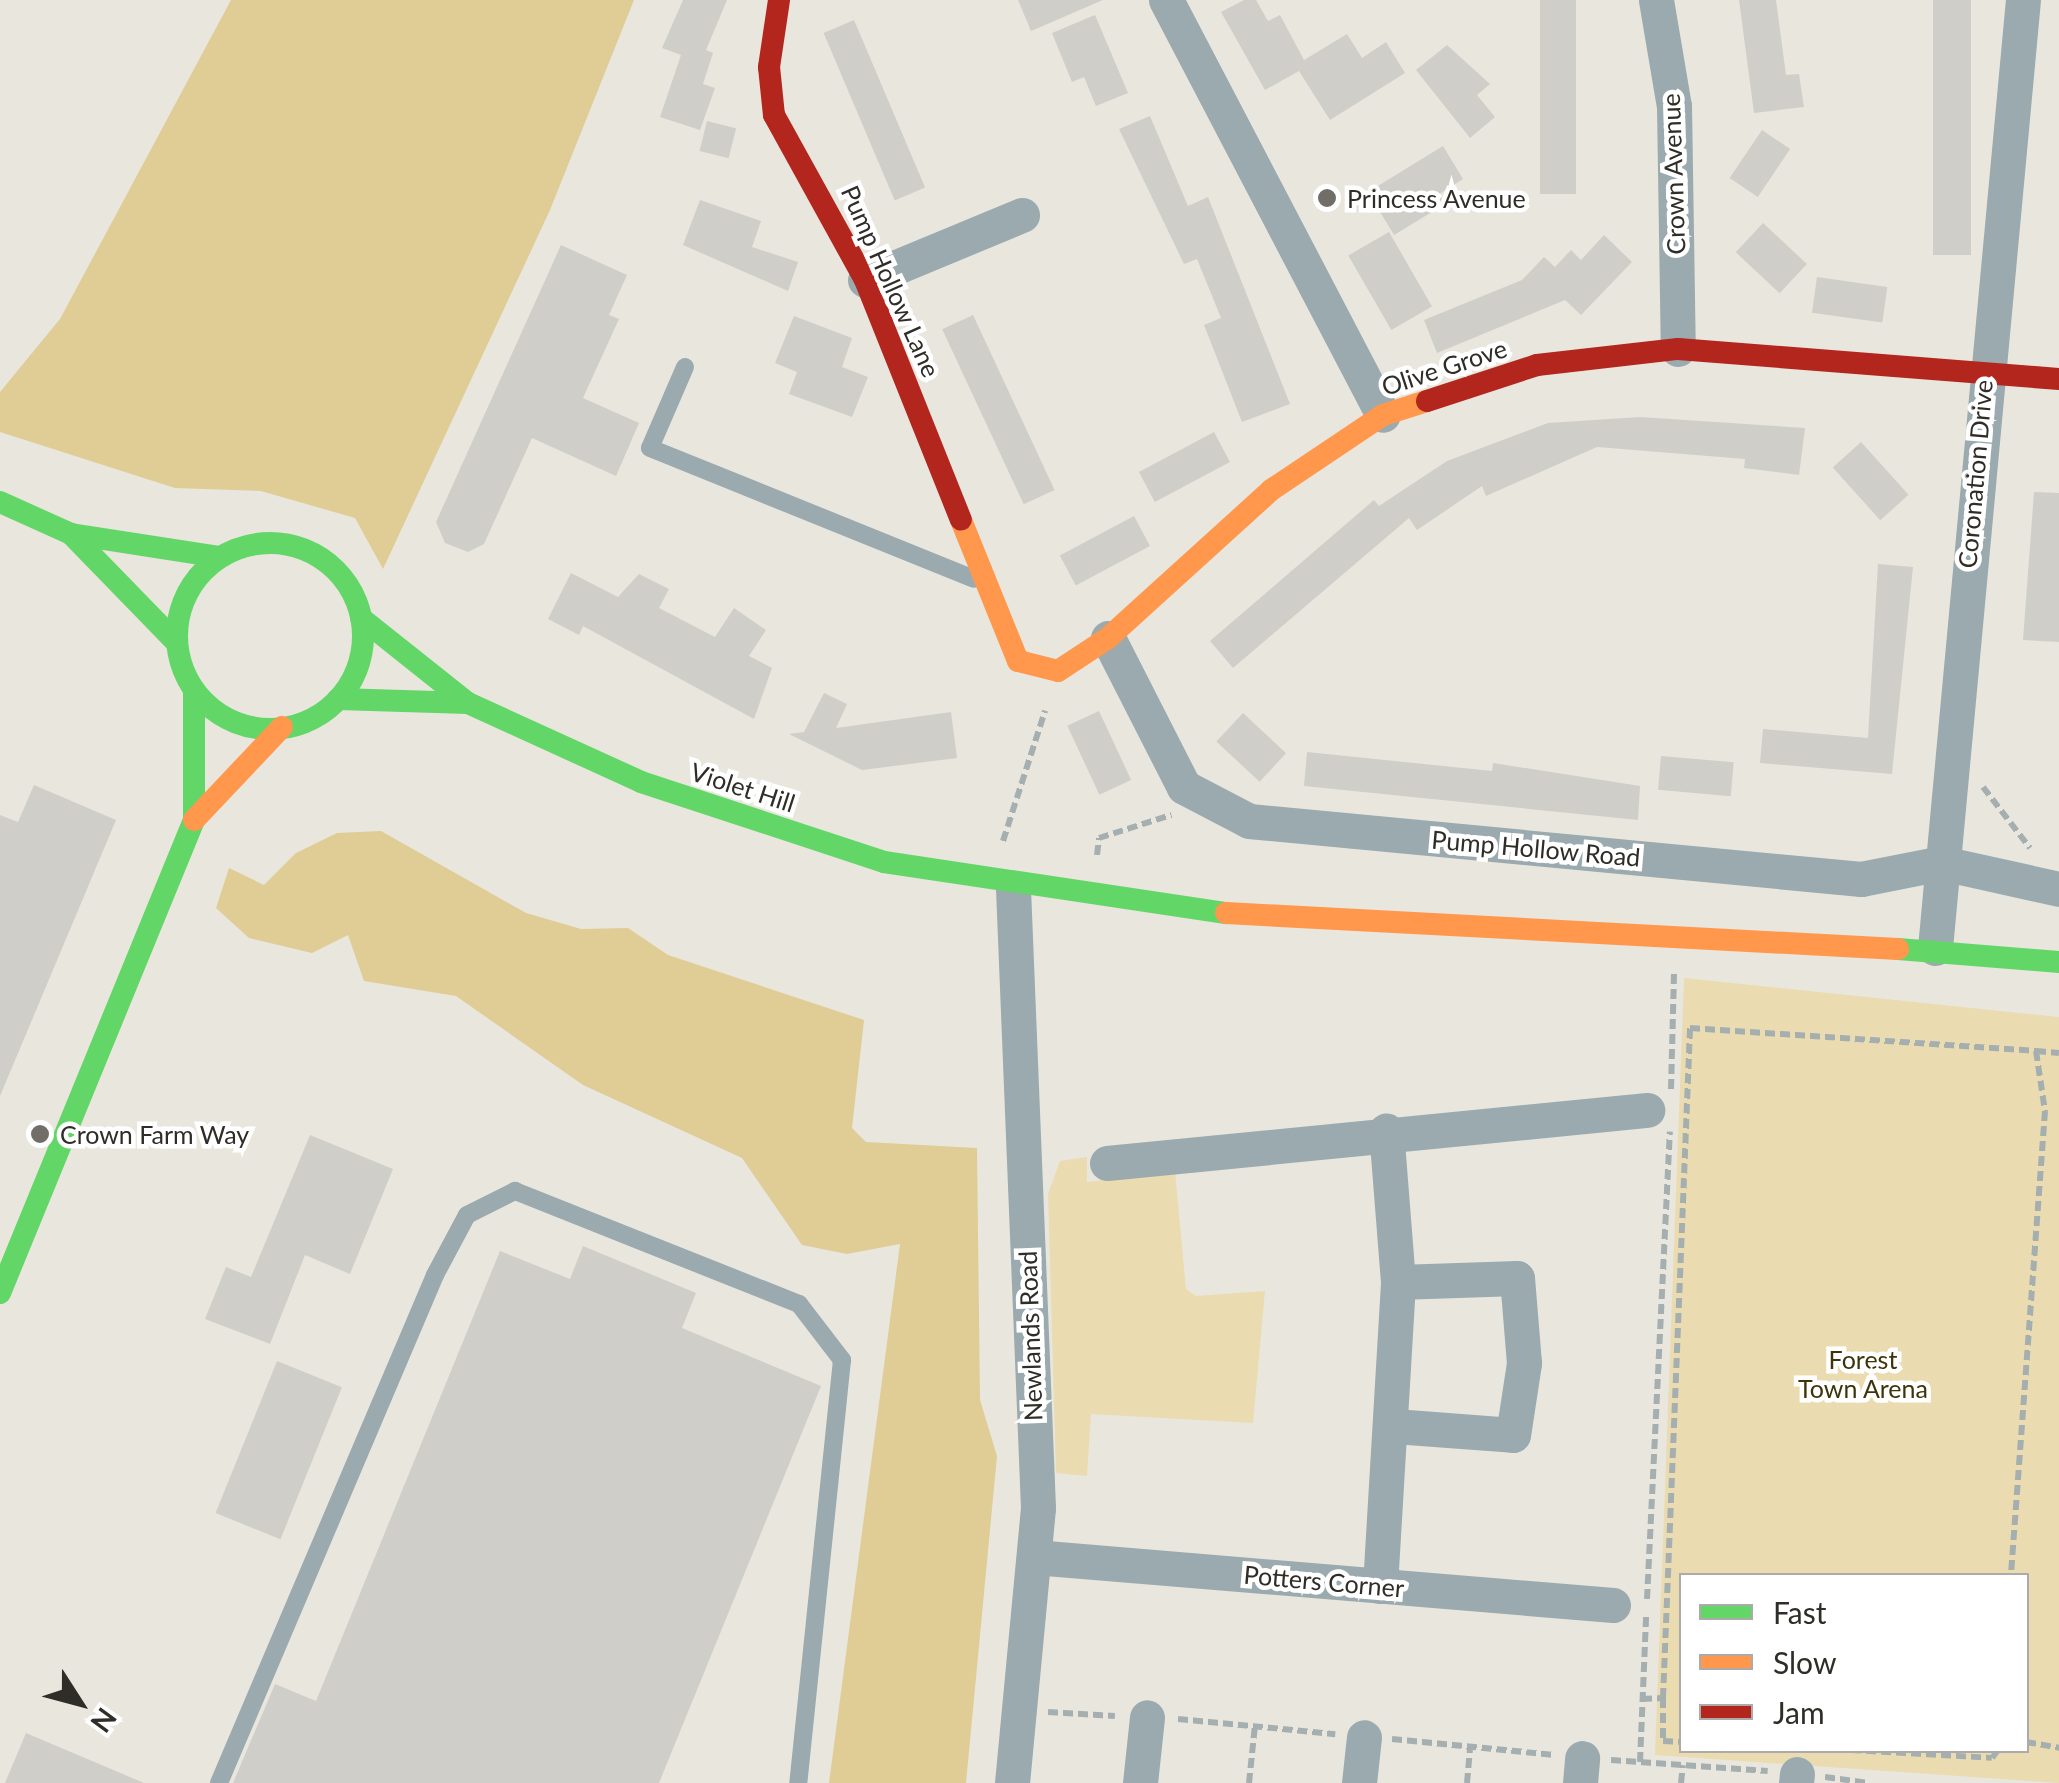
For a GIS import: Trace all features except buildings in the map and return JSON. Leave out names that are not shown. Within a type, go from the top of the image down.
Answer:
[{"type":"main road","name":"Pump Hollow Lane","points":[[779,0],[768,68],[774,114],[866,280],[988,584]]},
{"type":"main road","name":"Olive Grove","points":[[1058,672],[1108,638],[1272,490],[1383,415],[1537,365],[1678,349],[2059,379]]},
{"type":"main road","points":[[0,502],[72,534],[220,557],[269,543],[306,551],[338,572],[361,618],[359,661],[338,698],[282,727],[194,820],[0,1293]]},
{"type":"main road","points":[[72,534],[177,643],[194,690],[194,820]]},
{"type":"main road","points":[[177,643],[187,594],[220,557]]},
{"type":"main road","points":[[988,584],[1018,661],[1058,672]]},
{"type":"main road","name":"Violet Hill","points":[[361,618],[468,703],[641,782],[884,862],[1001,886]]},
{"type":"main road","points":[[194,690],[233,721],[282,727]]},
{"type":"main road","name":"Violet Hill","points":[[338,698],[468,703]]},
{"type":"main road","points":[[1001,886],[1091,902],[1670,931],[1935,948],[2059,962]]},
{"type":"street","points":[[1166,0],[1383,415]]},
{"type":"street","name":"Crown Avenue","points":[[1656,0],[1674,106],[1678,349]]},
{"type":"street","name":"Coronation Drive","points":[[1935,948],[1983,373],[2022,0]]},
{"type":"street","points":[[866,280],[1022,215]]},
{"type":"street","name":"Pump Hollow Road","points":[[1108,638],[1184,786],[1206,804],[1249,821],[1860,879],[1942,863],[2059,889]]},
{"type":"street","name":"Newlands Road","points":[[1001,886],[1034,1557],[1012,1783]]},
{"type":"street","points":[[1107,1163],[1386,1130],[1663,1107]]},
{"type":"street","points":[[1380,1586],[1394,1426],[1398,1282],[1386,1130]]},
{"type":"street","points":[[1394,1426],[1513,1435],[1524,1363],[1518,1278],[1398,1282]]},
{"type":"street","name":"Potters Corner","points":[[1034,1557],[1613,1604]]},
{"type":"street","points":[[1140,1783],[1147,1717]]},
{"type":"street","points":[[1359,1783],[1364,1736]]},
{"type":"lane","points":[[686,367],[650,448],[988,584]]},
{"type":"lane","points":[[220,1783],[434,1275],[467,1214],[515,1191],[799,1304],[842,1360],[798,1783]]},
{"type":"path","points":[[1001,886],[1058,672]]},
{"type":"path","points":[[1952,746],[2035,855]]},
{"type":"path","points":[[1091,902],[1099,838],[1206,804]]},
{"type":"path","points":[[1640,1762],[1670,931]]},
{"type":"path","points":[[1679,1742],[1663,1741],[1690,1028],[2059,1052]]},
{"type":"path","points":[[2011,1573],[2045,1111],[2036,1051]]},
{"type":"path","points":[[1642,1699],[1664,1698]]},
{"type":"path","points":[[1022,1711],[1254,1725],[1470,1747],[1581,1770],[1640,1762],[1868,1783]]},
{"type":"path","points":[[1249,1783],[1254,1725]]},
{"type":"path","points":[[2029,1743],[2059,1748]]},
{"type":"path","points":[[1467,1783],[1470,1747]]},
{"type":"path","points":[[1681,1783],[1683,1765]]},
{"type":"green space","name":"Forest Town Arena","points":[[1684,978],[2059,1017],[2059,1783],[1655,1755]]},
{"type":"green space","points":[[1087,1157],[1087,1182],[1175,1171],[1186,1289],[1196,1296],[1265,1291],[1253,1423],[1091,1414],[1087,1476],[1056,1473],[1048,1194],[1060,1161]]},
{"type":"shaded area","points":[[231,0],[634,0],[550,210],[383,569],[355,518],[261,491],[175,488],[0,432],[0,392],[60,319]]},
{"type":"shaded area","points":[[381,831],[526,913],[581,929],[628,928],[668,955],[864,1020],[852,1128],[866,1142],[977,1148],[980,1400],[997,1456],[966,1783],[829,1783],[900,1244],[847,1254],[802,1245],[742,1158],[583,1085],[456,996],[364,981],[348,935],[312,953],[249,938],[216,908],[229,868],[264,885],[296,853],[337,833]]},
{"type":"traffic: fast","points":[[0,502],[71,534],[220,557]]},
{"type":"traffic: fast","points":[[71,534],[177,643]]},
{"type":"traffic: fast","points":[[270,543],[305,551],[335,571],[355,601],[363,636],[355,671],[335,701],[305,721],[270,729],[235,721],[205,701],[185,671],[177,636],[185,601],[205,571],[235,551],[270,543]]},
{"type":"traffic: fast","points":[[361,618],[468,703],[641,782],[884,862],[1226,913]]},
{"type":"traffic: fast","points":[[0,1293],[194,820],[194,690]]},
{"type":"traffic: fast","points":[[338,699],[468,703]]},
{"type":"traffic: fast","points":[[1898,949],[2059,962]]},
{"type":"traffic: slow","points":[[961,520],[1018,661],[1058,671],[1108,638],[1271,490],[1383,415],[1427,401]]},
{"type":"traffic: slow","points":[[194,820],[282,727]]},
{"type":"traffic: slow","points":[[1226,913],[1898,949]]},
{"type":"traffic: jam","points":[[779,0],[769,67],[774,115],[865,280],[961,520]]},
{"type":"traffic: jam","points":[[1427,401],[1537,365],[1678,349],[2059,379]]},
{"type":"place","name":"Princess Avenue","points":[[1327,198]]},
{"type":"place","name":"Crown Farm Way","points":[[40,1134]]}]
